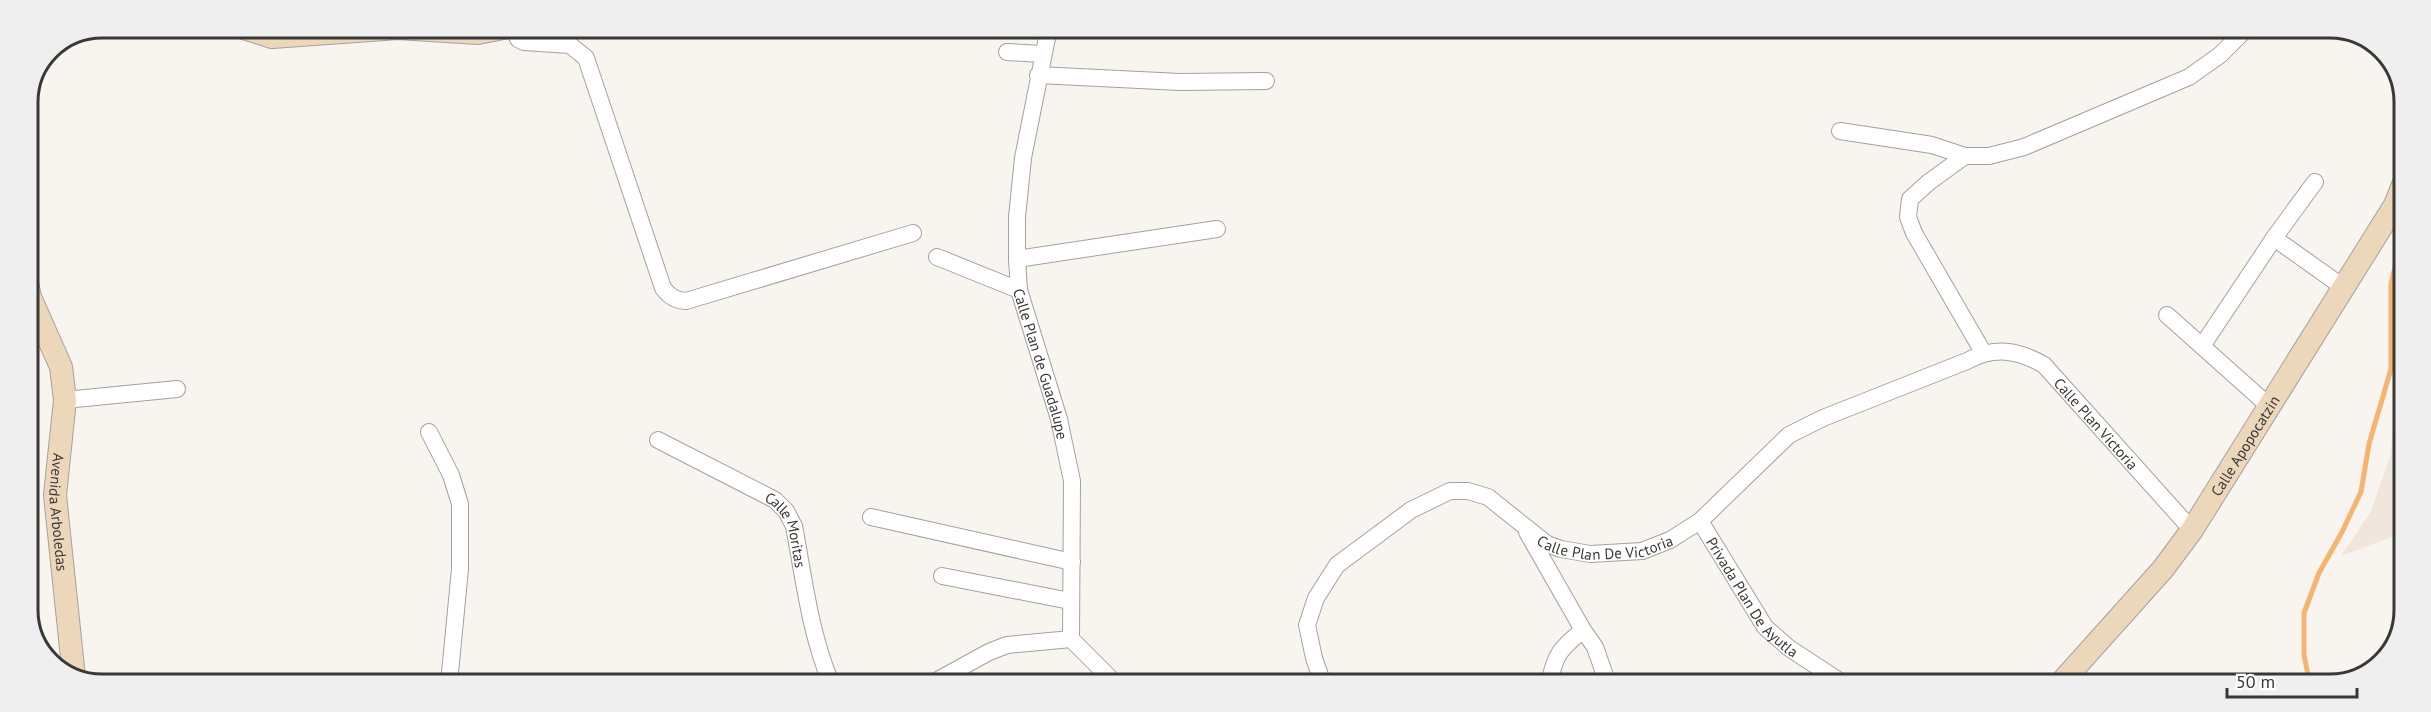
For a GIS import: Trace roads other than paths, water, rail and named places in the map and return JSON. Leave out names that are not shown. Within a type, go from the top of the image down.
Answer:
[{"type":"main road","name":"Calle Apopocatzin","points":[[2068,675],[2163,569],[2192,530],[2393,208]]},
{"type":"main road","name":"Avenida Arboledas","points":[[38,315],[61,367],[65,400],[56,495],[73,668]]},
{"type":"street","points":[[518,38],[524,42],[570,45],[586,58],[663,288],[669,296],[677,300],[686,301],[913,233]]},
{"type":"street","name":"Calle Plan de Guadalupe","points":[[1046,38],[1023,158],[1017,217],[1017,259],[1019,290],[1059,419],[1072,481],[1071,639]]},
{"type":"street","points":[[1840,131],[1932,145],[1965,156],[1989,156],[2024,147],[2188,77],[2220,55],[2237,38]]},
{"type":"street","points":[[1007,52],[1042,54]]},
{"type":"street","points":[[1038,75],[1180,82],[1266,81]]},
{"type":"street","points":[[1965,156],[1910,199],[1908,217],[1935,272],[1983,352]]},
{"type":"street","points":[[2202,346],[2274,238],[2315,182]]},
{"type":"street","points":[[1017,259],[1217,229]]},
{"type":"street","points":[[2274,238],[2343,287]]},
{"type":"street","points":[[937,257],[1019,290]]},
{"type":"street","points":[[2168,315],[2269,406]]},
{"type":"street","name":"Calle Plan De Victoria","points":[[1320,675],[1307,625],[1316,598],[1337,565],[1410,510],[1450,491],[1468,491],[1488,497],[1547,544],[1561,549],[1590,554],[1642,551],[1670,540],[1700,521],[1789,435],[1823,418],[1967,361],[1983,352]]},
{"type":"street","name":"Calle Plan Victoria","points":[[1983,352],[2014,352],[2044,365],[2192,530]]},
{"type":"street","points":[[65,400],[177,389]]},
{"type":"street","points":[[429,432],[451,475],[460,504],[460,569],[450,675]]},
{"type":"street","name":"Calle Moritas","points":[[658,440],[775,500],[786,511],[794,526],[814,636],[828,675]]},
{"type":"street","points":[[871,517],[1072,562]]},
{"type":"street","name":"Privada Plan De Ayutla","points":[[1700,521],[1766,627],[1789,648],[1830,675]]},
{"type":"street","points":[[1523,525],[1601,658],[1606,675]]},
{"type":"street","points":[[942,576],[1070,601]]},
{"type":"street","points":[[1552,675],[1555,658],[1565,645],[1583,630]]},
{"type":"street","points":[[947,675],[989,652],[1007,645],[1071,639],[1107,675]]},
{"type":"waterway","points":[[2308,675],[2304,655],[2304,613],[2319,573],[2361,492],[2369,444],[2391,369],[2391,284],[2393,274]]}]
